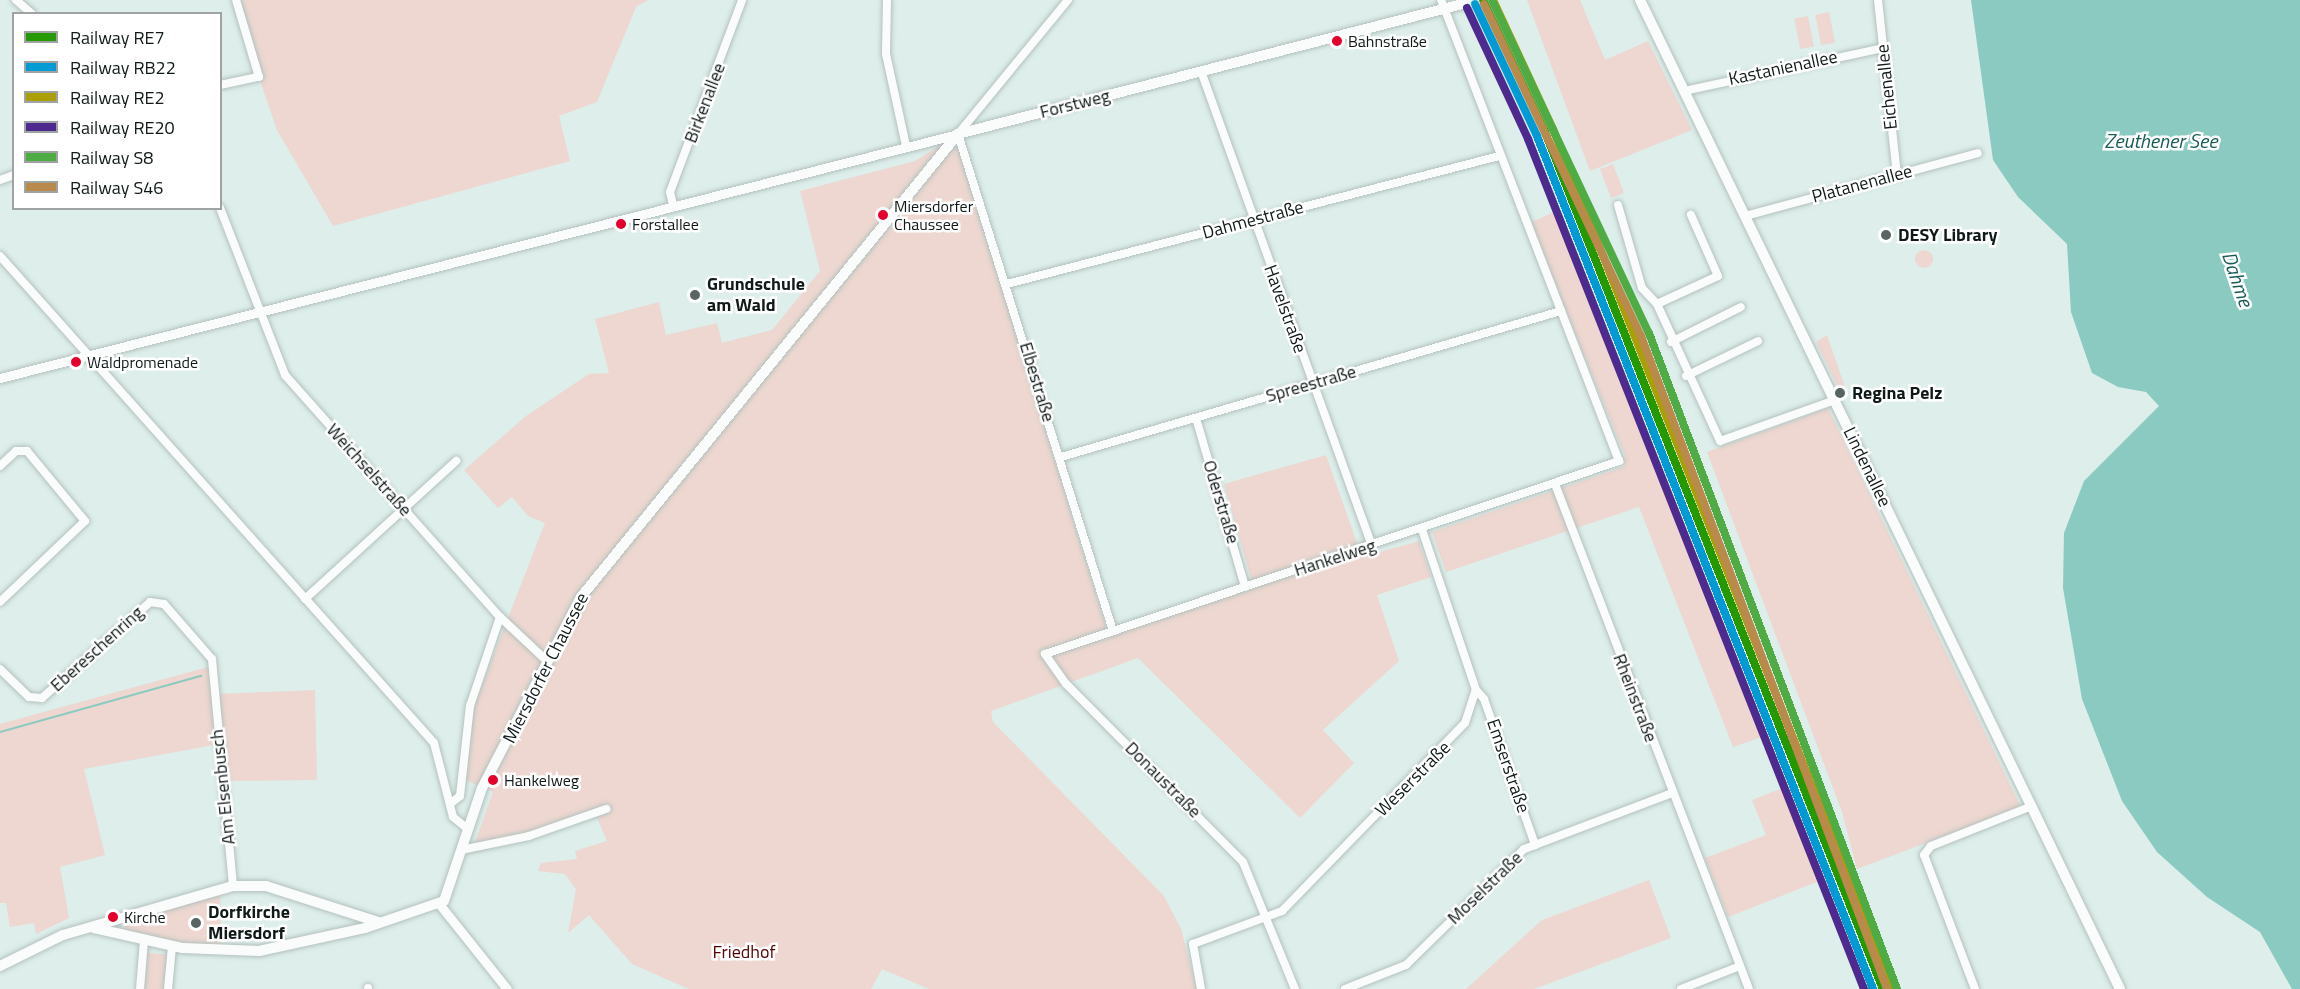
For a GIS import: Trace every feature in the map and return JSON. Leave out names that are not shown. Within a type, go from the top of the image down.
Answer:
[{"type":"main road","name":"Forstweg","points":[[958,134],[1201,71],[1442,4],[1478,0]]},
{"type":"main road","name":"Lindenallee","points":[[1640,0],[2120,989]]},
{"type":"main road","name":"Miersdorfer Chaussee","points":[[440,905],[482,788],[547,661],[595,577],[958,134]]},
{"type":"main road","points":[[0,966],[55,938],[233,886],[266,886],[378,922]]},
{"type":"main road","points":[[94,928],[172,947],[259,951],[440,905]]},
{"type":"street","points":[[16,0],[30,12]]},
{"type":"street","points":[[222,86],[259,77],[236,0]]},
{"type":"street","name":"Birkenallee","points":[[673,205],[670,192],[742,0]]},
{"type":"street","points":[[887,0],[885,45],[906,146]]},
{"type":"street","name":"Miersdorfer Chaussee","points":[[958,134],[1068,0]]},
{"type":"street","name":"Eichenallee","points":[[1878,0],[1898,174]]},
{"type":"street","points":[[1442,4],[1561,311]]},
{"type":"street","name":"Kastanienallee","points":[[1684,91],[1883,48]]},
{"type":"street","name":"Havelstraße","points":[[1201,71],[1372,546]]},
{"type":"street","name":"Forstweg","points":[[673,205],[958,134]]},
{"type":"street","name":"Elbestraße","points":[[958,134],[1113,631]]},
{"type":"street","name":"Platanenallee","points":[[1745,216],[1978,153]]},
{"type":"street","name":"Dahmestraße","points":[[1006,284],[1499,156]]},
{"type":"street","points":[[0,378],[673,205]]},
{"type":"street","points":[[1618,205],[1628,251],[1646,296],[1657,304],[1686,376],[1720,441],[1835,400]]},
{"type":"street","name":"Weichselstraße","points":[[221,210],[261,310],[273,353],[288,380],[500,617],[547,661]]},
{"type":"street","points":[[1657,304],[1718,276],[1691,215]]},
{"type":"street","points":[[0,256],[434,743],[456,822],[468,830]]},
{"type":"street","points":[[1671,342],[1741,307]]},
{"type":"street","name":"Spreestraße","points":[[1060,458],[1561,311]]},
{"type":"street","name":"Hankelweg","points":[[1045,654],[1422,530],[1619,461],[1620,456],[1561,311]]},
{"type":"street","points":[[1686,376],[1758,341]]},
{"type":"street","name":"Oderstraße","points":[[1196,418],[1245,587]]},
{"type":"street","points":[[0,466],[16,451],[27,451],[85,521],[0,602]]},
{"type":"street","points":[[305,599],[456,461]]},
{"type":"street","name":"Rheinstraße","points":[[1555,484],[1740,966]]},
{"type":"street","points":[[1422,530],[1476,690]]},
{"type":"street","name":"Ebereschenring","points":[[0,669],[35,700],[157,601],[212,658],[213,689]]},
{"type":"street","points":[[451,803],[460,796],[470,706],[500,617]]},
{"type":"street","name":"Donaustraße","points":[[1045,654],[1066,684],[1244,862],[1295,989]]},
{"type":"street","name":"Am Elsenbusch","points":[[213,689],[233,886]]},
{"type":"street","name":"Emserstraße","points":[[1476,690],[1484,699],[1535,845]]},
{"type":"street","name":"Weserstraße","points":[[1201,989],[1193,944],[1282,911],[1460,733],[1476,690]]},
{"type":"street","name":"Moselstraße","points":[[1345,989],[1406,964],[1512,858],[1535,845],[1672,793]]},
{"type":"street","points":[[1975,989],[1924,855],[1931,846],[2032,807]]},
{"type":"street","points":[[461,850],[529,836],[606,809]]},
{"type":"street","points":[[440,905],[507,989]]},
{"type":"street","points":[[140,989],[144,940]]},
{"type":"street","points":[[168,989],[172,947]]},
{"type":"street","points":[[1681,989],[1740,966],[1749,989]]},
{"type":"green space","points":[[232,0],[648,0],[636,7],[597,102],[559,116],[570,161],[333,226],[277,130]]},
{"type":"green space","points":[[1527,0],[1580,0],[1605,60],[1648,41],[1692,130],[1590,171]]},
{"type":"green space","points":[[1829,12],[1835,42],[1821,45],[1815,15]]},
{"type":"green space","points":[[1808,16],[1814,46],[1800,49],[1794,19]]},
{"type":"green space","name":"Friedhof","points":[[942,144],[960,150],[1108,633],[1254,589],[1224,484],[1326,455],[1362,557],[1419,541],[1431,577],[1377,595],[1399,661],[1323,730],[1354,763],[1300,818],[1138,658],[991,711],[993,722],[1164,896],[1181,929],[1197,989],[929,989],[882,969],[871,989],[689,989],[632,964],[589,915],[568,933],[576,889],[565,874],[538,871],[541,863],[577,859],[575,851],[607,841],[596,815],[475,853],[473,848],[493,792],[466,780],[473,708],[545,523],[528,516],[512,497],[498,508],[464,470],[526,416],[589,374],[609,373],[595,319],[659,302],[666,335],[717,323],[722,343],[772,330],[820,271],[800,191],[915,161]]},
{"type":"green space","points":[[1613,164],[1624,193],[1611,198],[1600,169]]},
{"type":"green space","points":[[1558,210],[1764,736],[1733,747],[1639,507],[1446,572],[1432,532],[1623,467],[1625,456],[1530,223]]},
{"type":"green space","points":[[1924,250],[1930,253],[1933,259],[1930,265],[1924,268],[1918,265],[1915,259],[1918,253]]},
{"type":"green space","points":[[1827,335],[1846,390],[1840,392],[1816,342]]},
{"type":"green space","points":[[1828,408],[2021,807],[1857,869],[1842,812],[1707,452]]},
{"type":"green space","points":[[208,667],[216,694],[315,690],[317,780],[223,781],[219,744],[84,769],[105,855],[60,867],[69,918],[36,934],[34,923],[10,927],[6,903],[0,903],[0,724]]},
{"type":"green space","points":[[1785,787],[1822,880],[1728,917],[1705,858],[1766,835],[1752,800]]},
{"type":"green space","points":[[1649,880],[1671,938],[1534,989],[1466,989],[1542,920]]},
{"type":"green space","points":[[220,892],[221,944],[180,944],[124,931],[127,919]]},
{"type":"green space","points":[[146,953],[168,954],[166,989],[144,989]]},
{"type":"water","name":"Zeuthener See","points":[[1971,0],[2300,0],[2300,989],[2292,989],[2260,932],[2207,897],[2157,852],[2122,801],[2082,699],[2063,588],[2064,533],[2084,481],[2159,406],[2146,392],[2118,387],[2092,373],[2071,312],[2067,244],[2018,197],[1993,160]]},
{"type":"waterway","points":[[0,732],[201,676]]},
{"type":"rail line","name":"RE7","points":[[1483,0],[1545,132],[1883,989]]},
{"type":"rail line","name":"S8","points":[[1492,0],[1649,333],[1897,989]]},
{"type":"rail line","name":"RE2","points":[[1493,0],[1553,129],[1891,986]]},
{"type":"rail line","name":"RB22","points":[[1475,4],[1537,136],[1873,989]]},
{"type":"rail line","name":"S46","points":[[1484,4],[1641,336],[1887,989]]},
{"type":"rail line","name":"RE20","points":[[1467,8],[1528,139],[1864,989]]},
{"type":"place","name":"Bahnstraße","points":[[1337,41]]},
{"type":"place","name":"Miersdorfer Chaussee","points":[[883,215]]},
{"type":"place","name":"Forstallee","points":[[621,224]]},
{"type":"place","name":"DESY Library","points":[[1886,235]]},
{"type":"place","name":"Grundschule am Wald","points":[[695,295]]},
{"type":"place","name":"Waldpromenade","points":[[76,362]]},
{"type":"place","name":"Regina Pelz","points":[[1840,393]]},
{"type":"place","name":"Hankelweg","points":[[493,780]]},
{"type":"place","name":"Kirche","points":[[113,917]]},
{"type":"place","name":"Dorfkirche Miersdorf","points":[[196,923]]},
{"type":"water label","name":"Dahme","points":[[2238,279]]}]
